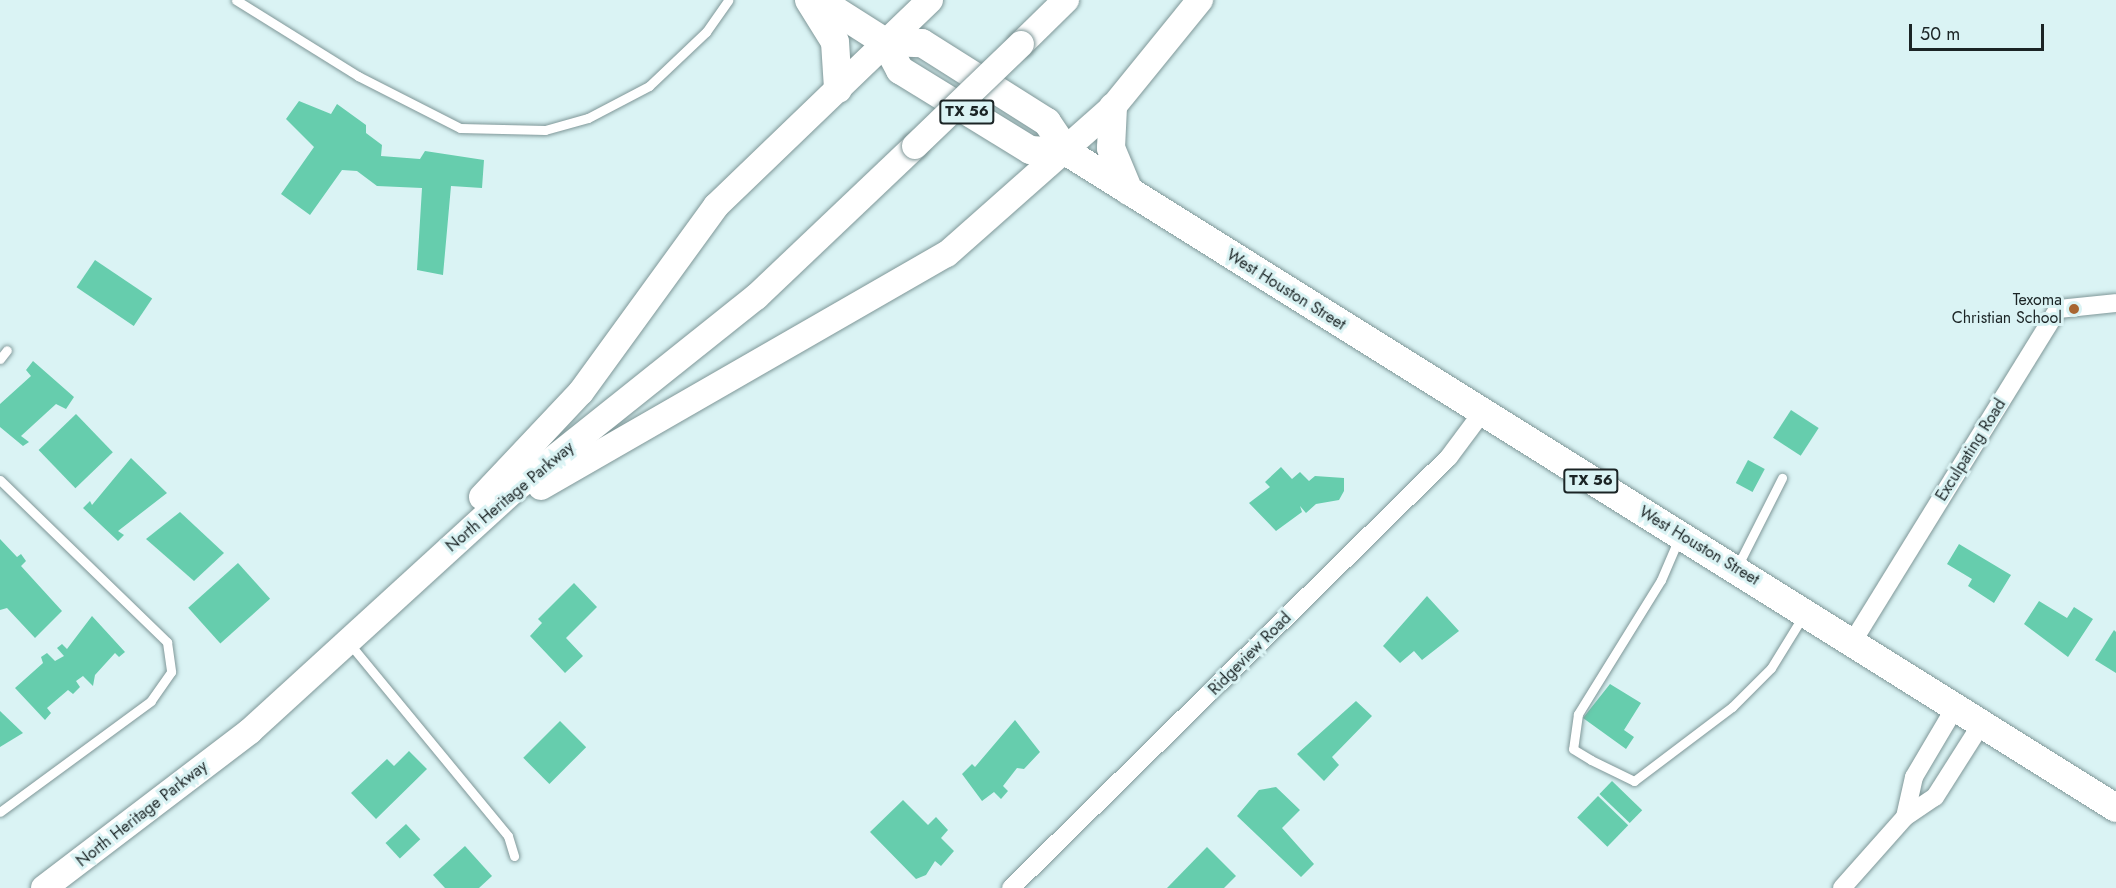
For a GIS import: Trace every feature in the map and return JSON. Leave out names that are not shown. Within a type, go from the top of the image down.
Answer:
[{"type":"main road","points":[[809,0],[835,42],[838,89]]},
{"type":"main road","points":[[819,0],[885,42]]},
{"type":"main road","points":[[429,565],[452,525],[581,392],[716,206],[930,0]]},
{"type":"main road","name":"North Heritage Parkway","points":[[44,888],[249,731],[514,489],[756,297],[1066,0]]},
{"type":"main road","points":[[429,565],[472,549],[541,488],[585,458],[947,254],[1067,152],[1113,107],[1200,0]]},
{"type":"main road","name":"West Houston Street","points":[[885,42],[922,43],[1047,122],[1067,152],[1481,414],[1806,611],[2116,808]]},
{"type":"main road","points":[[1113,107],[1112,148],[1130,191]]},
{"type":"street","name":"Exculpating Road","points":[[1853,641],[2058,309],[2116,303]]},
{"type":"street","name":"Ridgeview Road","points":[[1011,888],[1449,457],[1481,414]]},
{"type":"street","points":[[1905,816],[1914,777],[1956,706]]},
{"type":"street","points":[[1842,888],[1905,816],[1935,797],[1982,723]]},
{"type":"lane","points":[[236,0],[358,76],[460,128],[545,130],[588,118],[649,87],[706,32],[728,0]]},
{"type":"lane","points":[[0,359],[7,350]]},
{"type":"lane","points":[[1736,569],[1782,478]]},
{"type":"lane","points":[[0,480],[167,642],[171,672],[151,701],[0,812]]},
{"type":"lane","points":[[1680,535],[1661,579],[1578,714],[1574,749],[1591,760],[1634,781],[1732,707],[1771,668],[1806,611]]},
{"type":"lane","points":[[348,642],[508,836],[514,856]]},
{"type":"building","points":[[299,101],[331,114],[337,104],[366,125],[366,133],[382,145],[381,156],[420,159],[425,151],[484,160],[482,188],[451,186],[443,275],[417,270],[422,188],[377,186],[357,171],[342,170],[310,215],[281,194],[314,147],[286,119]]},
{"type":"building","points":[[95,260],[152,299],[134,326],[77,287]]},
{"type":"building","points":[[33,361],[74,397],[66,409],[56,404],[21,436],[29,442],[23,446],[0,427],[0,404],[31,376],[26,370]]},
{"type":"building","points":[[1791,410],[1819,428],[1801,456],[1773,438]]},
{"type":"building","points":[[76,414],[113,452],[75,488],[39,450]]},
{"type":"building","points":[[131,458],[167,493],[118,531],[124,535],[118,541],[83,508],[90,501],[92,505]]},
{"type":"building","points":[[1748,460],[1765,469],[1753,492],[1736,483]]},
{"type":"building","points":[[1281,467],[1292,479],[1300,472],[1309,481],[1315,476],[1344,478],[1344,491],[1339,500],[1316,504],[1306,513],[1300,506],[1302,512],[1276,531],[1249,503],[1270,487],[1265,482]]},
{"type":"building","points":[[180,512],[224,553],[194,581],[146,539]]},
{"type":"building","points":[[0,539],[17,557],[21,554],[26,561],[21,566],[62,611],[35,638],[7,608],[0,610]]},
{"type":"building","points":[[1959,544],[2011,575],[1994,603],[1968,586],[1972,579],[1947,564]]},
{"type":"building","points":[[238,563],[270,599],[220,644],[188,608]]},
{"type":"building","points":[[574,583],[597,607],[566,638],[583,656],[565,673],[530,636],[542,623],[538,619]]},
{"type":"building","points":[[1427,596],[1459,631],[1422,660],[1414,651],[1400,663],[1383,646]]},
{"type":"building","points":[[2039,601],[2067,618],[2074,607],[2093,619],[2068,657],[2024,624]]},
{"type":"building","points":[[92,616],[125,652],[119,657],[115,653],[95,675],[93,686],[83,676],[76,681],[80,687],[73,694],[68,690],[47,708],[51,713],[45,720],[15,688],[43,663],[41,657],[47,653],[55,661],[64,656],[57,648],[62,644],[67,649]]},
{"type":"building","points":[[2114,630],[2116,632],[2116,673],[2095,660]]},
{"type":"building","points":[[1610,684],[1641,703],[1624,730],[1634,737],[1626,749],[1583,718]]},
{"type":"building","points":[[1356,701],[1372,716],[1332,757],[1339,765],[1324,781],[1297,754]]},
{"type":"building","points":[[0,711],[23,733],[0,747]]},
{"type":"building","points":[[1015,720],[1040,752],[1024,769],[1017,768],[1003,786],[1008,791],[1001,799],[994,792],[982,801],[962,774],[972,764],[975,767]]},
{"type":"building","points":[[560,721],[586,747],[549,784],[523,758]]},
{"type":"building","points":[[409,751],[427,769],[376,819],[351,793],[387,759],[394,766]]},
{"type":"building","points":[[1612,781],[1642,810],[1630,823],[1599,794]]},
{"type":"building","points":[[1276,787],[1300,810],[1282,828],[1314,864],[1301,877],[1237,816],[1259,790]]},
{"type":"building","points":[[1598,796],[1628,825],[1607,847],[1577,818]]},
{"type":"building","points":[[903,800],[928,825],[936,817],[948,830],[941,838],[954,851],[941,866],[935,861],[926,875],[916,879],[870,832]]},
{"type":"building","points":[[406,824],[420,839],[400,858],[386,843]]},
{"type":"building","points":[[465,846],[492,876],[479,888],[445,888],[433,875]]},
{"type":"building","points":[[1207,847],[1236,876],[1224,888],[1167,888]]},
{"type":"place","name":"Texoma Christian School","points":[[2074,309]]}]
